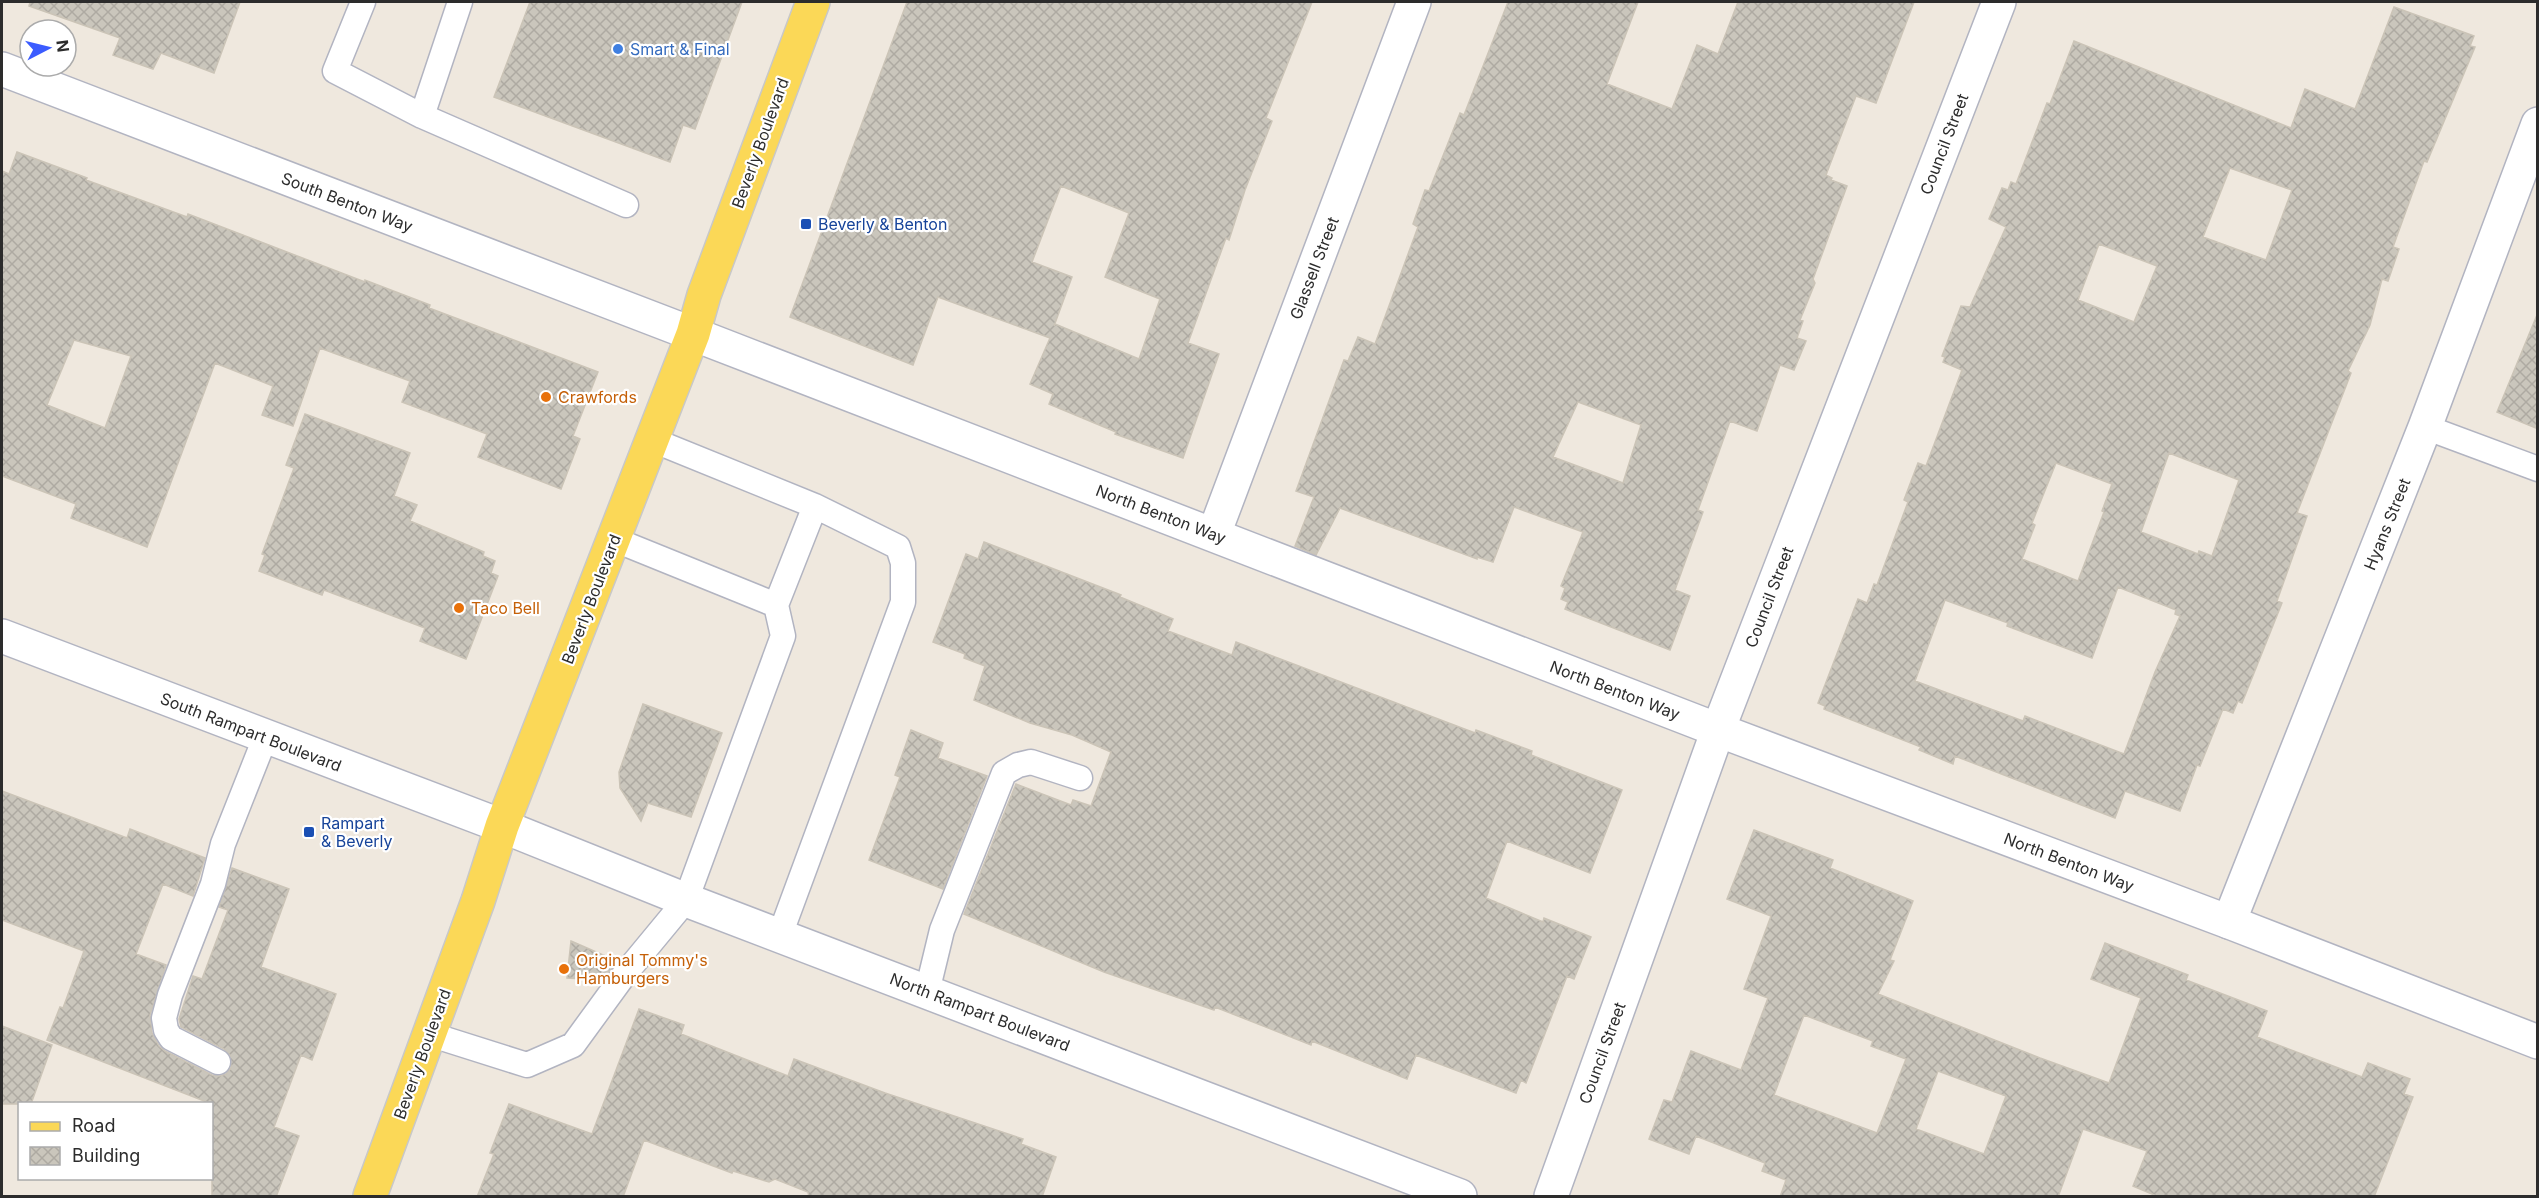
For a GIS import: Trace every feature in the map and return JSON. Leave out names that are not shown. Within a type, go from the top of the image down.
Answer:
[{"type":"main road","name":"Beverly Boulevard","points":[[370,1197],[478,901],[502,826],[650,439],[693,334],[704,295],[813,2]]},
{"type":"street","name":"Glassell Street","points":[[1214,534],[1414,2]]},
{"type":"street","name":"Council Street","points":[[1551,1197],[1718,730],[1999,2]]},
{"type":"street","name":"South Benton Way","points":[[2,69],[693,334]]},
{"type":"street","name":"Hyans Street","points":[[2229,922],[2425,427],[2538,124]]},
{"type":"street","name":"North Benton Way","points":[[693,334],[1718,730],[2229,922],[2538,1042]]},
{"type":"street","name":"South Rampart Boulevard","points":[[2,636],[265,738],[502,826]]},
{"type":"street","name":"North Rampart Boulevard","points":[[502,826],[686,900],[1460,1197]]},
{"type":"lane","points":[[363,2],[335,71],[422,116],[626,204]]},
{"type":"lane","points":[[422,116],[460,2]]},
{"type":"lane","points":[[2425,427],[2538,469]]},
{"type":"lane","points":[[650,439],[815,506],[898,547],[903,562],[903,602],[780,935]]},
{"type":"lane","points":[[429,1034],[527,1065],[573,1045],[624,975],[686,900],[783,636],[776,605],[815,506]]},
{"type":"lane","points":[[613,539],[776,605]]},
{"type":"lane","points":[[218,1062],[171,1038],[166,1030],[164,1018],[170,995],[213,884],[223,844],[265,738]]},
{"type":"lane","points":[[927,992],[942,930],[1004,774],[1018,765],[1031,762],[1080,778]]},
{"type":"building","points":[[30,2],[240,2],[214,73],[161,53],[153,69],[113,55],[120,38],[78,23],[78,18],[63,18],[29,6]]},
{"type":"building","name":"Smart & Final","points":[[530,2],[742,2],[695,129],[683,125],[670,162],[494,97]]},
{"type":"building","points":[[907,2],[1312,2],[1266,118],[1272,121],[1245,190],[1229,240],[1226,238],[1188,343],[1219,354],[1183,458],[1115,434],[1116,432],[1049,404],[1053,394],[1030,384],[1050,338],[938,297],[913,365],[790,317]],"holes":[[[1061,186],[1129,213],[1105,277],[1160,299],[1139,359],[1055,324],[1054,326],[1072,277],[1032,262]]]},
{"type":"building","points":[[1508,2],[1638,2],[1607,84],[1672,109],[1697,45],[1718,54],[1738,2],[1914,2],[1876,103],[1856,96],[1826,175],[1832,178],[1831,180],[1847,186],[1813,279],[1815,283],[1800,320],[1803,321],[1797,338],[1806,341],[1794,370],[1780,365],[1757,431],[1730,421],[1698,510],[1703,512],[1675,590],[1690,596],[1670,650],[1565,609],[1568,602],[1561,599],[1565,588],[1561,586],[1583,532],[1514,507],[1493,562],[1477,557],[1477,559],[1340,508],[1316,555],[1295,546],[1314,497],[1296,491],[1344,360],[1348,361],[1358,337],[1375,344],[1418,227],[1413,224],[1425,190],[1429,191],[1460,113],[1464,115]],"holes":[[[1578,402],[1641,425],[1623,483],[1553,457]]]},
{"type":"building","points":[[2394,7],[2474,36],[2470,46],[2475,47],[2427,162],[2424,161],[2393,247],[2399,249],[2388,281],[2382,279],[2370,325],[2348,371],[2351,373],[2297,513],[2307,516],[2277,601],[2282,603],[2242,703],[2238,701],[2233,713],[2223,709],[2200,766],[2197,765],[2180,811],[2125,791],[2115,818],[1955,756],[1953,764],[1919,750],[1921,747],[1824,709],[1825,706],[1818,703],[1858,599],[1867,603],[1874,584],[1877,585],[1908,502],[1904,500],[1918,463],[1926,466],[1962,370],[1943,362],[1945,357],[1942,356],[1961,306],[1970,307],[2006,227],[1989,219],[2002,188],[2008,190],[2011,182],[2016,184],[2074,41],[2291,128],[2305,89],[2355,109]],"holes":[[[2230,168],[2292,190],[2266,260],[2203,237]],[[2099,244],[2157,266],[2134,322],[2078,300]],[[2169,453],[2239,480],[2212,556],[2199,551],[2198,554],[2141,532]],[[2056,463],[2112,484],[2078,581],[2022,559],[2035,525],[2032,523]],[[2118,587],[2176,610],[2175,614],[2180,616],[2155,672],[2124,754],[2025,716],[2023,721],[1915,681],[1945,600],[2008,623],[2007,626],[2092,658]]]},
{"type":"building","points":[[17,152],[87,178],[86,180],[187,217],[188,214],[365,282],[365,280],[430,305],[429,308],[598,372],[573,436],[580,439],[561,489],[478,457],[487,434],[402,402],[410,381],[320,348],[293,426],[262,415],[273,386],[215,363],[147,547],[71,518],[76,504],[2,476],[2,171],[9,174]],"holes":[[[74,340],[131,356],[105,428],[47,405]]]},
{"type":"building","points":[[2538,315],[2538,429],[2497,412]]},
{"type":"building","points":[[305,414],[410,453],[394,496],[417,505],[410,521],[484,552],[483,556],[495,561],[491,573],[498,576],[466,659],[420,641],[425,628],[324,590],[322,595],[259,571],[265,555],[262,554],[294,468],[286,465]]},
{"type":"building","points":[[984,542],[1121,595],[1120,597],[1173,619],[1168,631],[1232,655],[1236,642],[1475,733],[1476,730],[1532,751],[1531,755],[1622,790],[1590,873],[1507,841],[1486,898],[1543,922],[1544,918],[1591,937],[1574,979],[1567,976],[1526,1083],[1521,1080],[1516,1093],[1416,1055],[1407,1079],[1312,1041],[1311,1045],[1215,1007],[1214,1010],[1104,972],[964,914],[1016,784],[1071,805],[1073,800],[1091,806],[1111,752],[1072,735],[1030,723],[974,700],[985,666],[964,658],[965,654],[933,642],[966,554],[978,559]]},
{"type":"building","points":[[643,704],[722,733],[691,817],[648,803],[641,821],[620,788],[619,772]]},
{"type":"building","points":[[911,730],[943,743],[938,758],[987,776],[943,889],[869,860],[900,777],[895,775]]},
{"type":"building","points":[[2,791],[127,838],[130,829],[205,858],[193,896],[163,884],[136,954],[166,965],[150,1015],[152,1033],[159,1046],[212,1075],[219,1076],[226,1074],[231,1068],[230,1055],[224,1049],[181,1027],[179,1019],[193,976],[202,979],[228,910],[219,907],[232,868],[289,889],[261,967],[336,994],[312,1060],[301,1055],[274,1127],[299,1136],[276,1197],[212,1197],[213,1102],[207,1102],[47,1040],[60,1007],[63,1008],[84,951],[2,920]]},
{"type":"building","points":[[1754,830],[1833,860],[1830,868],[1913,901],[1890,960],[1894,961],[1878,994],[2109,1083],[2141,998],[2091,979],[2105,943],[2188,975],[2186,980],[2267,1011],[2257,1037],[2362,1077],[2368,1063],[2410,1079],[2404,1094],[2413,1097],[2374,1197],[2159,1197],[2133,1186],[2147,1151],[2083,1129],[2058,1197],[1780,1197],[1786,1180],[1762,1171],[1765,1163],[1696,1136],[1689,1154],[1649,1139],[1664,1100],[1672,1102],[1691,1051],[1741,1070],[1768,998],[1744,989],[1771,916],[1727,899]],"holes":[[[1804,1015],[1873,1041],[1871,1046],[1906,1059],[1877,1133],[1774,1095]],[[1938,1071],[2006,1096],[1984,1154],[1916,1129]]]},
{"type":"building","points":[[571,941],[617,961],[607,974],[585,979],[567,978]]},
{"type":"building","points":[[639,1009],[684,1025],[681,1034],[788,1076],[794,1059],[885,1093],[1023,1139],[1021,1144],[1056,1157],[1042,1197],[809,1197],[808,1192],[775,1179],[769,1182],[733,1171],[732,1173],[644,1140],[623,1197],[477,1197],[494,1154],[490,1153],[509,1104],[592,1134]]},
{"type":"building","points":[[2,1026],[52,1045],[32,1102],[2,1104]]},
{"type":"place","name":"Smart & Final","points":[[618,49]]},
{"type":"place","name":"Beverly & Benton","points":[[806,224]]},
{"type":"place","name":"Crawfords","points":[[546,397]]},
{"type":"place","name":"Taco Bell","points":[[459,608]]},
{"type":"place","name":"Rampart & Beverly","points":[[309,832]]},
{"type":"place","name":"Original Tommy's Hamburgers","points":[[564,969]]}]
